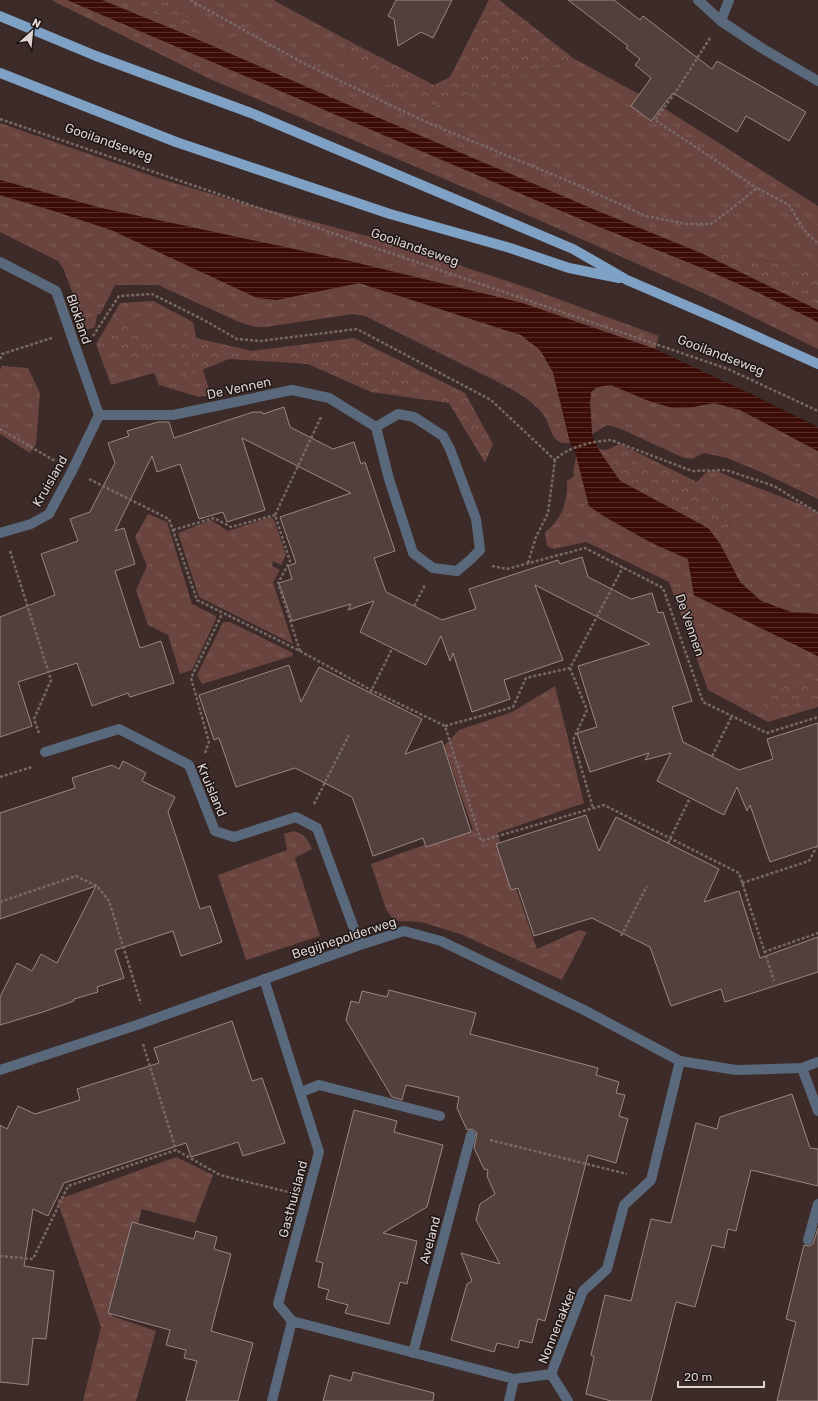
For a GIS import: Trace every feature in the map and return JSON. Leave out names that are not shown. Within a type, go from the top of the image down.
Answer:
[{"type":"main road","name":"Gooilandseweg","points":[[0,16],[96,56],[258,116],[573,249],[627,280],[818,364]]},
{"type":"main road","name":"Gooilandseweg","points":[[0,73],[176,142],[390,214],[510,248],[569,268],[627,280]]},
{"type":"street","points":[[698,0],[721,21],[760,48],[818,82]]},
{"type":"street","points":[[721,21],[728,0]]},
{"type":"street","name":"Blokland","points":[[0,262],[56,291],[99,415]]},
{"type":"street","name":"De Vennen","points":[[99,415],[173,415],[292,390],[329,398],[376,427]]},
{"type":"street","points":[[398,414],[414,417],[443,436],[450,449],[476,519],[480,550],[457,571],[433,568],[413,552],[389,479],[376,427],[398,414]]},
{"type":"street","name":"Kruisland","points":[[2,533],[31,524],[49,514],[99,415]]},
{"type":"street","name":"Kruisland","points":[[45,752],[119,728],[189,765],[215,831],[234,837],[296,817],[304,822]]},
{"type":"street","points":[[304,822],[317,828],[360,945]]},
{"type":"street","name":"Begijnepolderweg","points":[[0,1070],[137,1025],[360,945],[404,932],[441,941],[584,1010],[680,1061],[736,1070],[802,1068],[818,1062]]},
{"type":"street","name":"Gasthuisland","points":[[264,979],[319,1152],[278,1304],[292,1321]]},
{"type":"street","points":[[651,1180],[680,1061]]},
{"type":"street","points":[[802,1068],[818,1110]]},
{"type":"street","points":[[301,1092],[319,1085],[440,1116]]},
{"type":"street","name":"Aveland","points":[[413,1353],[471,1135]]},
{"type":"street","name":"Nonnenakker","points":[[514,1379],[551,1374],[582,1291],[607,1269],[624,1205],[651,1180]]},
{"type":"street","points":[[808,1240],[818,1204]]},
{"type":"street","points":[[272,1401],[292,1321],[514,1379],[509,1401]]},
{"type":"street","points":[[551,1374],[568,1401]]},
{"type":"path","points":[[190,0],[305,64],[426,122],[566,180],[646,216],[687,224],[711,224],[757,188]]},
{"type":"path","points":[[721,21],[675,93],[655,120],[757,188],[789,205],[804,230],[818,244]]},
{"type":"path","name":"Gooilandseweg","points":[[0,119],[728,369],[818,411]]},
{"type":"path","points":[[76,349],[90,342],[119,296],[152,294],[204,320],[237,339],[260,342],[358,329],[491,400],[555,460]]},
{"type":"path","points":[[0,359],[2,354],[70,332]]},
{"type":"path","points":[[300,651],[278,583],[290,561],[275,515],[329,398]]},
{"type":"path","points":[[0,429],[72,471],[169,519],[197,600],[222,614],[300,651],[370,692],[445,726],[513,707],[526,678],[570,668],[623,567]]},
{"type":"path","points":[[528,564],[536,537],[548,513],[555,460],[561,454],[597,440],[611,440],[692,471],[726,470],[774,486],[818,513]]},
{"type":"path","points":[[173,530],[214,518],[231,527],[275,515]]},
{"type":"path","points":[[0,777],[48,762],[34,719],[51,680],[2,533]]},
{"type":"path","name":"De Vennen","points":[[470,560],[507,569],[585,548],[663,588],[702,702],[767,733],[818,717]]},
{"type":"path","points":[[195,781],[209,742],[191,678],[222,614]]},
{"type":"path","points":[[370,692],[392,649]]},
{"type":"path","points":[[570,668],[587,710],[573,740],[593,808]]},
{"type":"path","points":[[712,756],[732,716]]},
{"type":"path","points":[[445,726],[482,841],[604,806],[739,873],[774,981]]},
{"type":"path","points":[[304,822],[349,735]]},
{"type":"path","points":[[668,843],[690,798]]},
{"type":"path","points":[[742,883],[809,861],[818,844]]},
{"type":"path","points":[[0,902],[76,876],[97,886],[109,901],[147,1021]]},
{"type":"path","points":[[621,936],[647,886]]},
{"type":"path","points":[[764,952],[818,933]]},
{"type":"path","points":[[137,1025],[176,1150],[220,1175],[307,1196]]},
{"type":"path","points":[[471,1135],[651,1180]]},
{"type":"path","points":[[0,1256],[33,1259],[68,1186],[176,1150]]},
{"type":"green space","points":[[51,0],[121,0],[159,16],[228,49],[203,25],[169,0],[273,0],[347,40],[348,55],[432,107],[573,58],[659,105],[818,206],[818,270],[742,256],[702,254],[818,310],[818,349],[712,297],[489,198],[208,78]]},
{"type":"green space","points":[[121,0],[169,0],[203,25],[229,50],[159,16]]},
{"type":"green space","points":[[489,0],[499,0],[573,58],[432,107],[364,72],[348,55],[347,40],[434,85],[450,77]]},
{"type":"green space","points":[[0,123],[161,179],[239,202],[379,239],[531,289],[659,336],[655,349],[522,303],[345,260],[101,208],[0,180]]},
{"type":"green space","points":[[0,195],[111,230],[340,286],[359,283],[521,335],[540,350],[553,372],[570,443],[561,443],[555,438],[543,414],[529,400],[500,383],[365,316],[353,314],[266,327],[256,327],[239,322],[158,285],[115,285],[101,313],[97,315],[95,327],[87,330],[63,268],[58,261],[0,232]]},
{"type":"green space","points":[[701,253],[742,256],[818,270],[818,310]]},
{"type":"green space","points":[[153,301],[193,322],[203,370],[211,395],[199,397],[159,385],[154,373],[111,385],[96,344],[120,303]]},
{"type":"green space","points":[[122,312],[135,321],[155,355],[116,361],[105,336]]},
{"type":"green space","points":[[179,334],[252,351],[354,338],[465,393],[493,444],[485,463],[449,403],[371,392],[308,364],[229,359],[187,376]]},
{"type":"green space","points":[[2,366],[28,368],[40,393],[36,444],[30,453],[0,434],[0,370]]},
{"type":"green space","points":[[611,385],[649,401],[673,408],[693,407],[714,403],[740,410],[818,451],[818,499],[727,458],[704,453],[692,459],[684,458],[621,429],[607,425],[592,434],[590,403],[591,392],[597,387]]},
{"type":"green space","points":[[620,444],[697,482],[706,472],[730,523],[720,544],[708,528],[620,481],[597,449],[606,450]]},
{"type":"green space","points":[[576,455],[589,506],[607,518],[652,543],[688,559],[694,595],[818,656],[818,707],[768,722],[708,690],[669,582],[586,542],[554,549],[547,546],[545,533],[554,524],[563,509],[567,492],[567,481],[574,476],[573,470]]},
{"type":"green space","points":[[715,470],[818,512],[818,614],[791,612],[761,601],[740,582],[720,544],[730,523],[706,472]]},
{"type":"green space","points":[[148,514],[167,522],[192,604],[216,616],[216,619],[192,670],[180,674],[168,635],[148,625],[136,590],[147,566],[135,537]]},
{"type":"green space","points":[[271,517],[274,520],[286,555],[281,565],[273,561],[272,566],[280,570],[273,582],[293,644],[199,597],[178,533],[211,520],[228,531]]},
{"type":"green space","points":[[223,622],[230,622],[293,653],[292,656],[202,684],[197,675]]},
{"type":"green space","points":[[818,678],[818,698],[767,711],[756,695]]},
{"type":"green space","points":[[555,686],[584,803],[497,833],[537,949],[579,930],[587,932],[562,980],[460,934],[421,922],[399,921],[392,918],[386,909],[371,864],[430,843],[473,830],[444,746],[459,730],[512,712]]},
{"type":"green space","points":[[294,831],[306,838],[312,849],[295,858],[320,936],[246,960],[218,875],[287,850],[284,834]]},
{"type":"green space","points":[[176,1157],[213,1175],[195,1223],[142,1209],[112,1316],[156,1331],[136,1401],[83,1401],[101,1327],[57,1200]]},
{"type":"shaded area","points":[[67,0],[102,0],[185,34],[593,209],[701,253],[818,310],[818,322],[759,293],[702,268],[592,224]]},
{"type":"shaded area","points":[[0,180],[101,208],[345,260],[522,303],[655,349],[818,427],[818,451],[740,410],[714,403],[693,407],[673,408],[649,401],[611,385],[597,387],[591,392],[590,403],[592,434],[598,449],[620,481],[708,528],[720,544],[740,582],[761,601],[791,612],[818,614],[818,656],[694,595],[688,559],[652,543],[607,518],[589,506],[576,455],[570,442],[553,372],[540,350],[521,335],[359,283],[277,300],[257,298],[111,230],[0,195]]},
{"type":"building","points":[[396,0],[452,0],[433,38],[421,32],[398,46],[394,19],[388,16]]},
{"type":"building","points":[[568,0],[614,0],[640,20],[643,16],[712,69],[717,61],[806,112],[789,141],[746,116],[737,132],[673,93],[651,121],[631,106],[651,78],[635,65],[640,59],[626,48],[628,46]]},
{"type":"building","points":[[284,407],[290,427],[333,449],[354,442],[361,464],[365,462],[395,551],[374,558],[386,592],[442,620],[476,609],[469,589],[558,560],[560,564],[582,557],[588,577],[631,599],[652,593],[658,613],[663,612],[692,701],[672,707],[683,742],[739,770],[773,759],[767,739],[818,723],[818,846],[770,862],[750,805],[747,811],[737,787],[724,815],[657,781],[671,753],[645,760],[649,753],[590,772],[577,733],[597,727],[578,666],[650,644],[535,585],[563,660],[504,680],[510,699],[472,712],[453,653],[450,661],[441,636],[426,665],[360,632],[374,601],[348,610],[351,604],[292,621],[279,583],[292,579],[288,566],[296,563],[280,517],[351,493],[242,438],[265,510],[227,522],[223,512],[199,519],[180,464],[157,472],[152,456],[115,531],[124,528],[135,564],[115,571],[140,648],[161,641],[174,683],[130,697],[128,693],[92,706],[77,663],[18,682],[32,726],[0,737],[0,617],[55,595],[41,554],[78,541],[70,519],[90,512],[115,463],[108,443],[129,436],[127,431],[158,422],[169,422],[174,438],[253,412],[262,412],[263,414]]},
{"type":"building","points":[[289,665],[301,702],[319,667],[422,719],[405,754],[442,741],[471,832],[426,847],[423,838],[373,856],[352,797],[307,774],[295,768],[236,787],[219,738],[214,740],[199,695]]},
{"type":"building","points":[[123,761],[146,773],[142,781],[175,797],[168,812],[200,909],[210,906],[222,942],[181,956],[173,931],[115,950],[124,978],[97,987],[98,992],[74,999],[74,1001],[43,1012],[0,1025],[0,997],[17,963],[32,971],[41,954],[57,963],[96,886],[0,919],[0,813],[75,788],[72,778],[112,765],[119,769]]},
{"type":"building","points":[[586,815],[599,851],[616,817],[719,869],[704,902],[739,891],[760,958],[818,937],[818,972],[725,1002],[721,989],[671,1006],[650,947],[592,918],[534,936],[518,888],[511,890],[496,844]]},
{"type":"building","points":[[389,990],[476,1013],[470,1034],[598,1068],[596,1075],[619,1082],[616,1093],[625,1095],[619,1116],[628,1119],[616,1163],[588,1155],[545,1321],[538,1319],[532,1343],[520,1340],[518,1348],[497,1343],[494,1352],[451,1340],[467,1284],[472,1281],[461,1253],[500,1264],[476,1220],[480,1204],[495,1194],[487,1176],[488,1170],[484,1169],[474,1148],[477,1133],[472,1129],[467,1130],[457,1108],[459,1097],[406,1085],[402,1100],[392,1097],[346,1020],[351,1001],[359,1003],[362,991],[387,997]]},
{"type":"building","points":[[232,1021],[252,1081],[262,1078],[285,1143],[243,1156],[238,1142],[191,1157],[186,1143],[64,1183],[48,1216],[33,1209],[24,1266],[54,1271],[46,1339],[33,1338],[28,1385],[0,1382],[0,1125],[7,1129],[18,1106],[35,1114],[80,1100],[77,1089],[159,1063],[154,1048]]},
{"type":"building","points":[[792,1094],[810,1148],[818,1149],[818,1186],[751,1170],[736,1231],[728,1229],[724,1248],[712,1245],[695,1307],[676,1302],[651,1401],[611,1401],[586,1394],[594,1357],[591,1355],[605,1295],[631,1301],[651,1219],[671,1223],[696,1123],[717,1129],[720,1117]]},
{"type":"building","points":[[354,1110],[397,1121],[394,1132],[443,1145],[427,1207],[383,1233],[417,1241],[407,1284],[400,1282],[389,1324],[345,1313],[348,1305],[326,1299],[329,1290],[318,1287],[323,1263],[316,1261]]},
{"type":"building","points":[[132,1222],[194,1239],[196,1231],[217,1237],[214,1249],[231,1254],[211,1331],[253,1343],[238,1401],[186,1401],[197,1361],[184,1358],[186,1350],[166,1345],[170,1330],[108,1313]]},
{"type":"building","points":[[818,1228],[818,1401],[777,1401],[796,1322],[786,1319],[804,1245],[809,1246],[813,1244]]},
{"type":"building","points":[[353,1372],[434,1393],[433,1401],[323,1401],[330,1375],[351,1381]]}]
